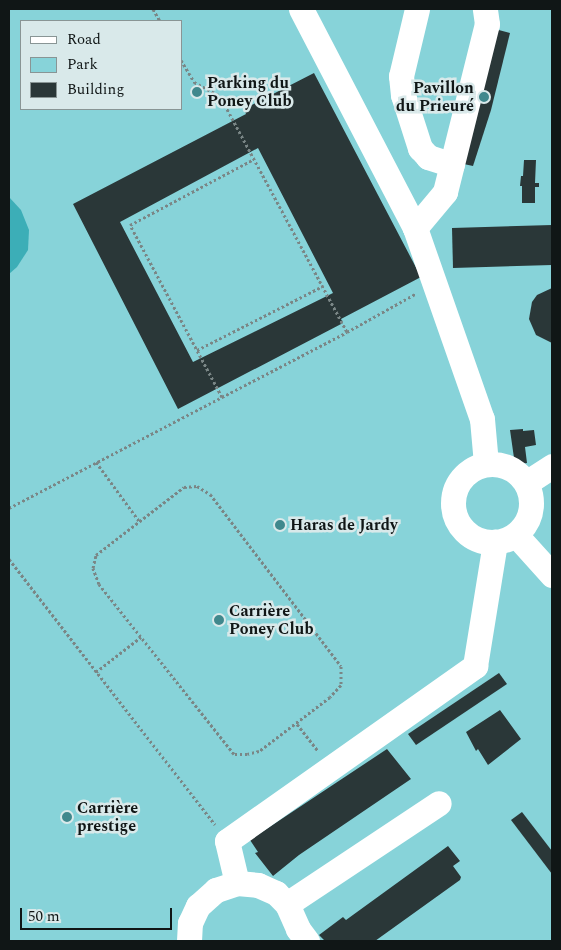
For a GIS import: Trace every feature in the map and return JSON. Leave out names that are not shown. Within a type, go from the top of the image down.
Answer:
[{"type":"lane","points":[[301,9],[415,228],[432,283],[482,419],[486,464]]},
{"type":"lane","points":[[417,9],[401,76],[403,95],[420,148],[428,157],[452,165]]},
{"type":"lane","points":[[415,228],[445,192],[487,24],[485,9]]},
{"type":"lane","points":[[486,464],[504,465],[516,471],[526,483],[532,497],[542,510],[525,526],[506,538],[482,541],[469,535],[459,525],[453,509],[454,491],[461,479],[473,468],[486,464]]},
{"type":"lane","points":[[526,483],[552,466]]},
{"type":"lane","points":[[506,538],[552,575]]},
{"type":"lane","points":[[237,883],[227,841],[475,666],[506,538]]},
{"type":"lane","points":[[287,904],[439,803]]},
{"type":"lane","points":[[189,941],[190,923],[198,906],[216,890],[237,883],[258,885],[276,893],[287,904],[301,937]]},
{"type":"path","points":[[152,9],[159,20]]},
{"type":"path","points":[[182,62],[194,82],[220,96],[348,332]]},
{"type":"path","points":[[222,397],[130,225],[254,159]]},
{"type":"path","points":[[9,508],[348,332],[432,283]]},
{"type":"path","points":[[196,350],[323,286]]},
{"type":"path","points":[[96,462],[139,521]]},
{"type":"path","points":[[197,486],[210,494],[341,666],[341,686],[297,724],[259,751],[247,754],[234,754],[141,637],[99,584],[93,568],[96,555],[184,487],[197,486]]},
{"type":"path","points":[[9,559],[227,841]]},
{"type":"path","points":[[96,672],[141,637]]},
{"type":"path","points":[[297,724],[330,768]]},
{"type":"green space","name":"Haras de Jardy","points":[[9,9],[552,9],[552,941],[9,941]]},
{"type":"shaded area","points":[[9,197],[21,210],[29,230],[28,250],[17,267],[9,274]]},
{"type":"building","name":"Pavillon du Prieuré","points":[[495,29],[510,33],[491,110],[473,166],[459,163]]},
{"type":"building","points":[[314,73],[421,277],[341,319],[343,323],[178,409],[73,204],[246,114],[244,109]],"holes":[[[258,148],[333,293],[193,362],[120,222]]]},
{"type":"building","points":[[524,160],[536,160],[535,183],[539,183],[539,187],[535,187],[535,203],[522,203],[522,186],[520,186]]},
{"type":"building","points":[[552,225],[552,265],[453,268],[452,228]]},
{"type":"building","points":[[552,288],[552,343],[536,335],[529,319],[532,302],[537,295]]},
{"type":"building","points":[[523,429],[523,431],[534,430],[536,445],[525,447],[527,463],[515,465],[510,430]]},
{"type":"building","points":[[499,673],[507,684],[416,745],[408,734]]},
{"type":"building","points":[[500,710],[521,739],[488,765],[478,749],[476,751],[466,732]]},
{"type":"building","points":[[387,749],[411,779],[299,855],[273,876],[255,853],[258,852],[250,840]]},
{"type":"building","points":[[522,812],[552,851],[552,874],[511,820]]},
{"type":"building","points":[[448,846],[460,861],[453,866],[461,877],[460,880],[375,941],[325,941],[319,935],[343,917],[346,920]]},
{"type":"place","name":"Parking du Poney Club","points":[[197,92]]},
{"type":"place","name":"Pavillon du Prieuré","points":[[484,97]]},
{"type":"place","name":"Haras de Jardy","points":[[280,525]]},
{"type":"place","name":"Carrière Poney Club","points":[[219,620]]},
{"type":"place","name":"Carrière prestige","points":[[67,817]]}]
